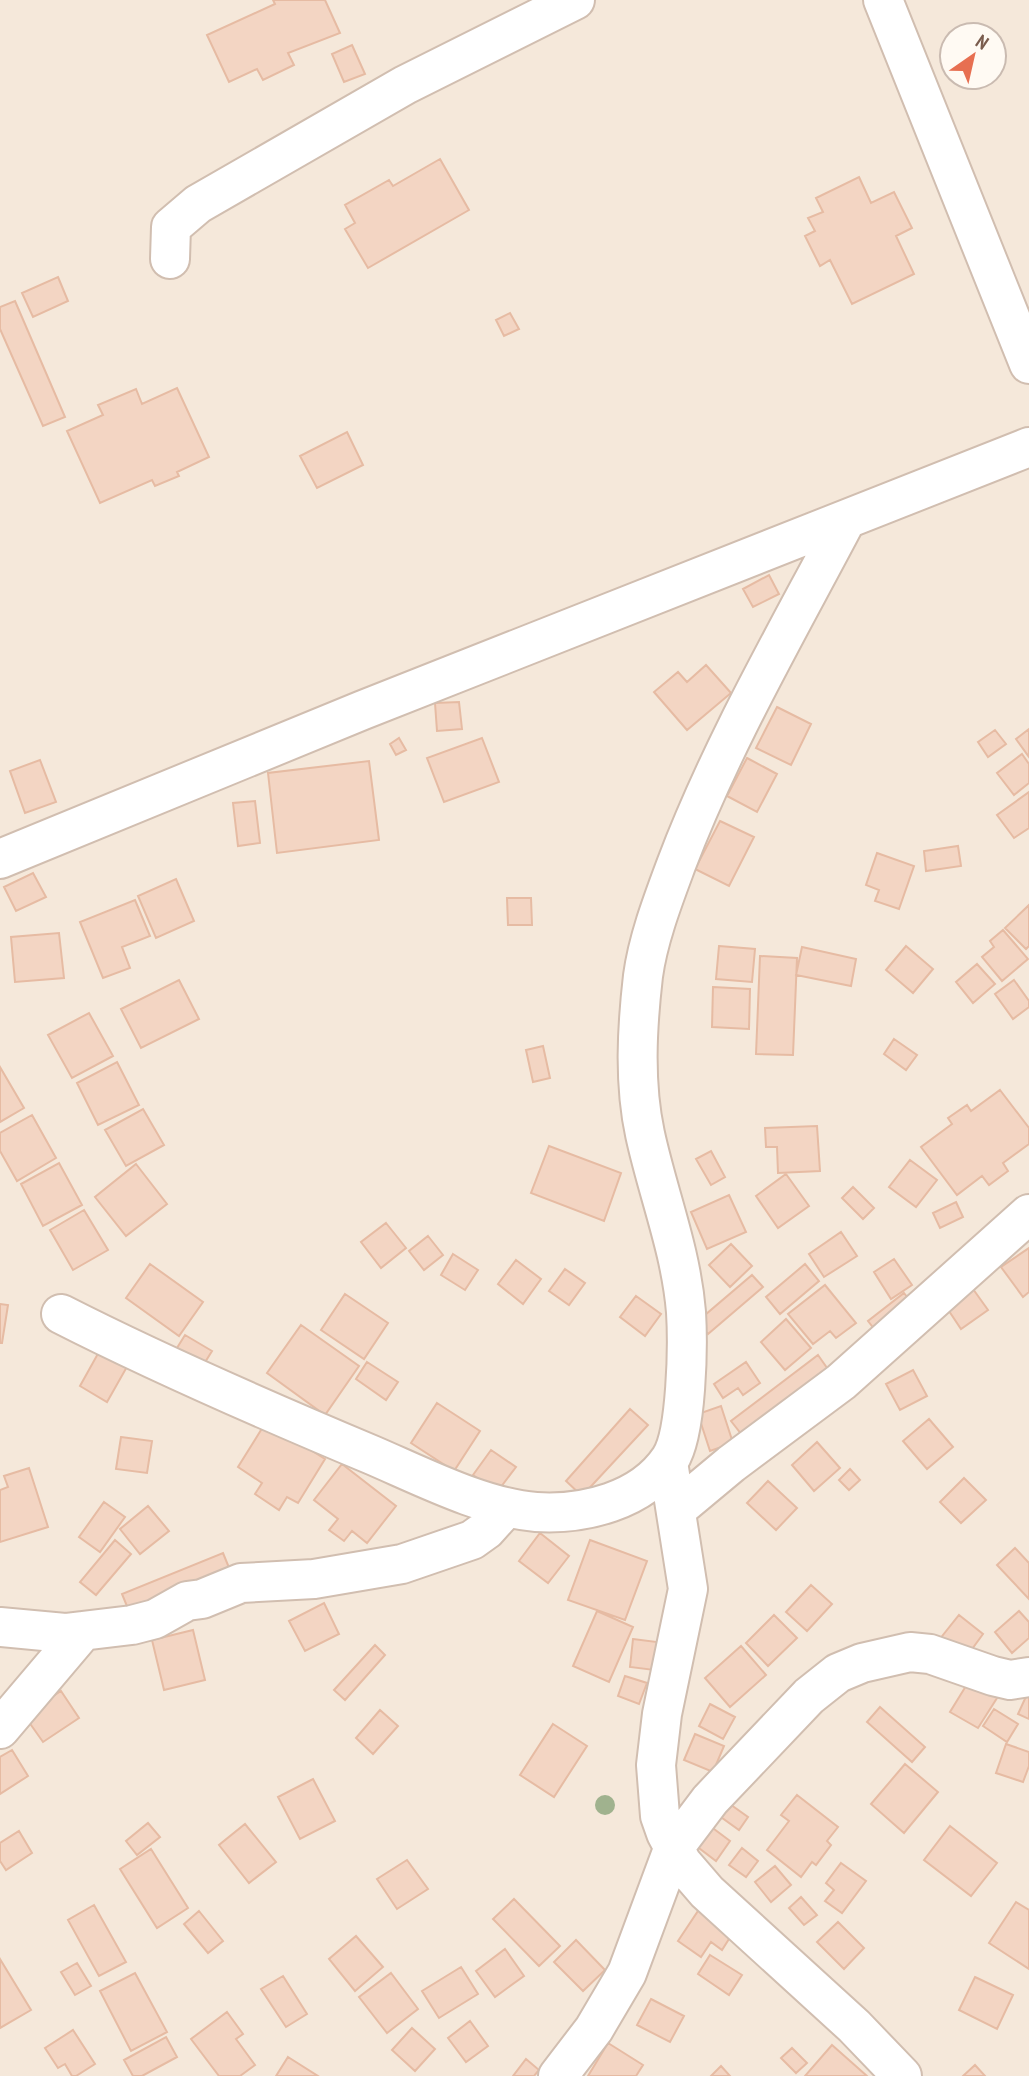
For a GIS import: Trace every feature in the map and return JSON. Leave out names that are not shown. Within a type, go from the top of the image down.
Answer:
[{"type":"street","points":[[170,259],[172,227],[198,204],[405,85],[576,0]]},
{"type":"street","points":[[883,0],[1029,364]]},
{"type":"street","points":[[0,859],[363,710],[845,522],[1029,447]]},
{"type":"street","points":[[61,1314],[167,1368],[411,1472],[506,1508],[540,1512],[581,1509],[611,1503],[638,1490],[668,1462],[681,1433],[686,1315],[681,1271],[644,1131],[637,1058],[644,970],[663,899],[690,829],[729,743],[845,522]]},
{"type":"street","points":[[677,1509],[731,1464],[850,1374],[1029,1214]]},
{"type":"street","points":[[668,1462],[688,1589],[662,1714],[656,1765],[660,1816],[673,1849],[707,1892],[854,2026],[902,2076]]},
{"type":"street","points":[[0,1626],[38,1632],[83,1631],[155,1619],[187,1601],[202,1600],[241,1583],[313,1579],[424,1559],[472,1540],[486,1530],[506,1508]]},
{"type":"street","points":[[0,1729],[83,1631]]},
{"type":"street","points":[[558,2076],[594,2029],[627,1973],[673,1849],[710,1800],[809,1696],[838,1673],[862,1663],[910,1652],[930,1654],[1010,1680],[1029,1677]]},
{"type":"shaded area","points":[[0,0],[1029,0],[1029,2076],[0,2076]]},
{"type":"building","points":[[273,0],[325,0],[340,33],[288,53],[294,65],[263,80],[257,69],[229,82],[207,35],[275,4]]},
{"type":"building","points":[[352,45],[365,74],[344,82],[332,54]]},
{"type":"building","points":[[440,159],[469,210],[368,268],[345,229],[355,223],[345,205],[389,180],[393,186]]},
{"type":"building","points":[[859,177],[871,203],[894,192],[912,228],[896,236],[914,274],[852,304],[830,260],[820,266],[805,236],[815,231],[808,218],[823,212],[816,198]]},
{"type":"building","points":[[58,277],[68,301],[33,317],[22,293]]},
{"type":"building","points":[[15,301],[65,417],[43,426],[0,329],[0,307]]},
{"type":"building","points":[[510,313],[519,329],[504,336],[496,320]]},
{"type":"building","points":[[177,388],[209,457],[177,472],[179,476],[155,486],[152,480],[100,503],[67,431],[103,415],[98,405],[136,389],[142,404]]},
{"type":"building","points":[[347,432],[363,465],[317,488],[300,456]]},
{"type":"building","points":[[769,575],[779,594],[753,607],[743,589]]},
{"type":"building","points":[[706,665],[731,693],[687,730],[654,692],[678,672],[687,682]]},
{"type":"building","points":[[459,702],[462,729],[437,731],[435,703]]},
{"type":"building","points":[[777,707],[811,724],[791,765],[756,748]]},
{"type":"building","points":[[1029,729],[1029,757],[1016,739]]},
{"type":"building","points":[[995,730],[1006,744],[988,757],[978,742]]},
{"type":"building","points":[[399,738],[406,750],[396,755],[390,744]]},
{"type":"building","points":[[482,738],[499,782],[444,802],[427,758]]},
{"type":"building","points":[[1022,754],[1029,764],[1029,783],[1014,795],[997,773]]},
{"type":"building","points":[[747,758],[777,774],[757,812],[727,796]]},
{"type":"building","points":[[40,760],[56,802],[25,813],[10,771]]},
{"type":"building","points":[[369,761],[379,840],[277,853],[268,773]]},
{"type":"building","points":[[1029,792],[1029,828],[1014,838],[997,815]]},
{"type":"building","points":[[255,801],[260,843],[238,846],[233,803]]},
{"type":"building","points":[[720,821],[754,837],[729,886],[695,869]]},
{"type":"building","points":[[958,846],[961,866],[926,871],[924,851]]},
{"type":"building","points":[[877,853],[914,866],[899,909],[875,901],[879,890],[866,885]]},
{"type":"building","points":[[33,873],[46,897],[16,911],[4,887]]},
{"type":"building","points":[[176,879],[194,921],[156,938],[138,896]]},
{"type":"building","points":[[507,898],[531,898],[532,925],[508,925]]},
{"type":"building","points":[[135,900],[150,936],[122,947],[130,968],[103,978],[80,922]]},
{"type":"building","points":[[1029,905],[1029,946],[1026,949],[1005,928]]},
{"type":"building","points":[[1003,930],[1028,959],[1002,981],[982,957],[994,947],[990,941]]},
{"type":"building","points":[[59,933],[64,978],[15,982],[11,937]]},
{"type":"building","points":[[719,946],[755,949],[752,982],[716,979]]},
{"type":"building","points":[[906,946],[933,969],[913,993],[886,970]]},
{"type":"building","points":[[802,947],[856,959],[851,986],[796,975]]},
{"type":"building","points":[[760,956],[797,958],[793,1055],[756,1054]]},
{"type":"building","points":[[977,964],[995,984],[973,1003],[956,982]]},
{"type":"building","points":[[179,980],[199,1019],[141,1048],[121,1009]]},
{"type":"building","points":[[1014,980],[1029,1001],[1029,1007],[1013,1019],[995,994]]},
{"type":"building","points":[[713,987],[750,989],[749,1029],[712,1027]]},
{"type":"building","points":[[89,1013],[113,1056],[72,1078],[48,1035]]},
{"type":"building","points":[[894,1039],[917,1055],[906,1070],[884,1054]]},
{"type":"building","points":[[543,1046],[550,1078],[533,1082],[526,1050]]},
{"type":"building","points":[[117,1062],[139,1105],[98,1125],[77,1083]]},
{"type":"building","points":[[0,1067],[24,1108],[0,1122]]},
{"type":"building","points":[[1000,1090],[1029,1128],[1029,1144],[1003,1163],[1008,1171],[989,1185],[982,1176],[957,1195],[921,1147],[952,1124],[948,1118],[967,1105],[971,1111]]},
{"type":"building","points":[[143,1109],[164,1145],[126,1166],[105,1130]]},
{"type":"building","points":[[32,1115],[56,1158],[17,1181],[0,1151],[0,1133]]},
{"type":"building","points":[[817,1126],[820,1171],[778,1173],[777,1147],[766,1147],[765,1128]]},
{"type":"building","points":[[549,1146],[621,1173],[604,1221],[531,1193]]},
{"type":"building","points":[[711,1151],[725,1177],[711,1185],[696,1159]]},
{"type":"building","points":[[910,1160],[937,1180],[916,1207],[889,1187]]},
{"type":"building","points":[[59,1163],[82,1205],[43,1226],[21,1184]]},
{"type":"building","points":[[136,1164],[167,1204],[126,1236],[95,1197]]},
{"type":"building","points":[[786,1174],[809,1206],[778,1228],[756,1196]]},
{"type":"building","points":[[853,1187],[874,1208],[863,1219],[842,1198]]},
{"type":"building","points":[[729,1195],[746,1232],[707,1249],[691,1212]]},
{"type":"building","points":[[956,1202],[963,1217],[940,1228],[933,1213]]},
{"type":"building","points":[[84,1210],[108,1250],[73,1270],[50,1230]]},
{"type":"building","points":[[386,1223],[406,1248],[381,1268],[361,1242]]},
{"type":"building","points":[[841,1232],[857,1256],[824,1277],[809,1254]]},
{"type":"building","points":[[428,1236],[443,1255],[424,1270],[409,1251]]},
{"type":"building","points":[[731,1244],[752,1266],[730,1287],[709,1265]]},
{"type":"building","points":[[1029,1248],[1029,1292],[1023,1297],[1001,1267]]},
{"type":"building","points":[[453,1254],[478,1270],[465,1290],[441,1275]]},
{"type":"building","points":[[894,1259],[912,1285],[891,1299],[874,1272]]},
{"type":"building","points":[[516,1260],[541,1279],[523,1304],[498,1284]]},
{"type":"building","points":[[150,1264],[203,1302],[179,1336],[126,1298]]},
{"type":"building","points":[[805,1264],[819,1281],[780,1314],[766,1297]]},
{"type":"building","points":[[565,1269],[585,1283],[569,1305],[549,1291]]},
{"type":"building","points":[[752,1275],[763,1287],[708,1334],[698,1321]]},
{"type":"building","points":[[825,1285],[856,1323],[836,1338],[830,1331],[813,1344],[788,1314]]},
{"type":"building","points":[[973,1289],[988,1310],[961,1329],[947,1308]]},
{"type":"building","points":[[904,1293],[915,1307],[879,1335],[868,1321]]},
{"type":"building","points":[[345,1294],[388,1323],[364,1359],[321,1330]]},
{"type":"building","points":[[636,1296],[661,1314],[645,1336],[620,1317]]},
{"type":"building","points":[[0,1304],[8,1305],[2,1343],[0,1343]]},
{"type":"building","points":[[786,1319],[811,1348],[785,1370],[761,1342]]},
{"type":"building","points":[[301,1325],[359,1366],[325,1415],[267,1373]]},
{"type":"building","points":[[185,1335],[212,1351],[199,1372],[172,1356]]},
{"type":"building","points":[[100,1350],[128,1365],[107,1402],[80,1386]]},
{"type":"building","points":[[818,1355],[832,1375],[746,1440],[731,1421]]},
{"type":"building","points":[[367,1362],[398,1382],[386,1400],[356,1379]]},
{"type":"building","points":[[746,1362],[760,1383],[743,1395],[738,1388],[723,1398],[714,1384]]},
{"type":"building","points":[[913,1370],[927,1396],[900,1410],[886,1384]]},
{"type":"building","points":[[437,1403],[480,1431],[454,1471],[411,1443]]},
{"type":"building","points":[[721,1406],[733,1443],[710,1451],[698,1414]]},
{"type":"building","points":[[630,1409],[648,1425],[582,1496],[566,1481]]},
{"type":"building","points":[[929,1419],[953,1447],[927,1469],[903,1441]]},
{"type":"building","points":[[266,1422],[325,1459],[298,1503],[287,1497],[279,1510],[255,1494],[262,1483],[238,1467]]},
{"type":"building","points":[[121,1437],[152,1441],[147,1473],[116,1469]]},
{"type":"building","points":[[817,1442],[840,1468],[814,1491],[792,1465]]},
{"type":"building","points":[[491,1450],[516,1467],[497,1492],[473,1475]]},
{"type":"building","points":[[342,1464],[396,1506],[367,1543],[352,1531],[344,1541],[329,1530],[338,1519],[314,1500]]},
{"type":"building","points":[[29,1468],[48,1527],[0,1542],[0,1490],[8,1487],[4,1476]]},
{"type":"building","points":[[850,1469],[860,1480],[849,1490],[839,1480]]},
{"type":"building","points":[[964,1478],[986,1500],[961,1523],[940,1502]]},
{"type":"building","points":[[768,1481],[797,1508],[776,1530],[747,1503]]},
{"type":"building","points":[[104,1502],[125,1517],[100,1552],[79,1537]]},
{"type":"building","points":[[148,1506],[169,1531],[140,1554],[120,1529]]},
{"type":"building","points":[[540,1533],[569,1556],[548,1583],[519,1561]]},
{"type":"building","points":[[115,1540],[131,1554],[96,1595],[80,1582]]},
{"type":"building","points":[[590,1540],[647,1561],[625,1620],[568,1600]]},
{"type":"building","points":[[1015,1548],[1029,1563],[1029,1599],[997,1565]]},
{"type":"building","points":[[223,1553],[232,1575],[131,1616],[122,1594]]},
{"type":"building","points":[[811,1585],[832,1604],[807,1631],[786,1612]]},
{"type":"building","points":[[324,1603],[339,1634],[305,1651],[289,1621]]},
{"type":"building","points":[[597,1611],[633,1627],[609,1682],[573,1666]]},
{"type":"building","points":[[1019,1611],[1029,1622],[1029,1638],[1012,1653],[995,1632]]},
{"type":"building","points":[[774,1615],[797,1638],[768,1666],[746,1643]]},
{"type":"building","points":[[959,1615],[983,1634],[964,1660],[939,1640]]},
{"type":"building","points":[[193,1630],[205,1680],[164,1690],[152,1640]]},
{"type":"building","points":[[633,1639],[657,1642],[654,1670],[630,1667]]},
{"type":"building","points":[[375,1645],[385,1655],[345,1700],[334,1690]]},
{"type":"building","points":[[741,1646],[766,1675],[730,1707],[705,1678]]},
{"type":"building","points":[[625,1676],[647,1683],[639,1704],[618,1696]]},
{"type":"building","points":[[969,1681],[997,1698],[978,1728],[950,1712]]},
{"type":"building","points":[[1029,1690],[1029,1719],[1018,1714]]},
{"type":"building","points":[[61,1691],[79,1718],[43,1742],[24,1715]]},
{"type":"building","points":[[710,1704],[735,1717],[723,1739],[699,1726]]},
{"type":"building","points":[[880,1707],[925,1747],[912,1762],[867,1722]]},
{"type":"building","points":[[994,1709],[1018,1724],[1007,1742],[983,1726]]},
{"type":"building","points":[[380,1710],[398,1726],[373,1754],[356,1738]]},
{"type":"building","points":[[553,1724],[587,1746],[554,1797],[520,1775]]},
{"type":"building","points":[[695,1734],[724,1746],[713,1772],[684,1760]]},
{"type":"building","points":[[1006,1744],[1029,1752],[1029,1766],[1023,1782],[996,1773]]},
{"type":"building","points":[[12,1750],[28,1776],[0,1794],[0,1757]]},
{"type":"building","points":[[905,1764],[938,1792],[904,1833],[871,1804]]},
{"type":"building","points":[[313,1779],[335,1821],[300,1839],[278,1797]]},
{"type":"building","points":[[797,1795],[838,1827],[827,1841],[831,1845],[816,1865],[812,1862],[801,1877],[767,1850],[789,1821],[781,1815]]},
{"type":"building","points":[[727,1802],[748,1817],[739,1830],[718,1815]]},
{"type":"building","points":[[148,1823],[160,1837],[137,1855],[126,1841]]},
{"type":"building","points":[[245,1824],[276,1862],[249,1883],[219,1845]]},
{"type":"building","points":[[710,1826],[730,1841],[716,1861],[695,1845]]},
{"type":"building","points":[[950,1826],[997,1863],[971,1896],[924,1860]]},
{"type":"building","points":[[19,1831],[32,1853],[6,1870],[0,1861],[0,1843]]},
{"type":"building","points":[[742,1848],[758,1861],[746,1877],[729,1865]]},
{"type":"building","points":[[151,1849],[188,1908],[157,1928],[120,1869]]},
{"type":"building","points":[[407,1860],[428,1889],[397,1909],[377,1879]]},
{"type":"building","points":[[841,1863],[866,1881],[842,1913],[825,1901],[834,1890],[826,1883]]},
{"type":"building","points":[[775,1866],[791,1885],[771,1902],[755,1882]]},
{"type":"building","points":[[801,1897],[817,1915],[804,1925],[789,1908]]},
{"type":"building","points":[[514,1899],[560,1946],[539,1966],[493,1919]]},
{"type":"building","points":[[1016,1902],[1029,1910],[1029,1969],[989,1943]]},
{"type":"building","points":[[94,1905],[126,1962],[99,1976],[68,1920]]},
{"type":"building","points":[[700,1908],[734,1931],[722,1950],[711,1942],[701,1957],[678,1941]]},
{"type":"building","points":[[199,1911],[223,1941],[208,1953],[184,1924]]},
{"type":"building","points":[[838,1922],[864,1948],[844,1969],[817,1942]]},
{"type":"building","points":[[356,1936],[383,1967],[355,1991],[329,1959]]},
{"type":"building","points":[[576,1940],[605,1970],[583,1991],[554,1962]]},
{"type":"building","points":[[505,1949],[524,1976],[495,1997],[476,1971]]},
{"type":"building","points":[[710,1955],[742,1975],[729,1995],[698,1974]]},
{"type":"building","points":[[0,1959],[31,2010],[0,2028]]},
{"type":"building","points":[[77,1963],[91,1986],[75,1995],[61,1972]]},
{"type":"building","points":[[461,1967],[478,1994],[439,2018],[422,1991]]},
{"type":"building","points":[[135,1973],[167,2032],[131,2051],[100,1991]]},
{"type":"building","points":[[391,1973],[418,2009],[387,2033],[359,1997]]},
{"type":"building","points":[[283,1976],[307,2014],[286,2027],[261,1989]]},
{"type":"building","points":[[975,1977],[1013,1995],[997,2029],[959,2010]]},
{"type":"building","points":[[651,1999],[684,2016],[670,2042],[637,2025]]},
{"type":"building","points":[[227,2012],[243,2034],[236,2039],[255,2065],[240,2076],[219,2076],[191,2039]]},
{"type":"building","points":[[470,2021],[488,2046],[466,2062],[448,2038]]},
{"type":"building","points":[[412,2028],[435,2049],[415,2071],[392,2050]]},
{"type":"building","points":[[73,2030],[95,2064],[76,2076],[72,2076],[65,2064],[58,2068],[45,2048]]},
{"type":"building","points":[[166,2037],[177,2057],[142,2076],[133,2076],[124,2060]]},
{"type":"building","points":[[608,2043],[643,2065],[636,2076],[588,2076]]},
{"type":"building","points":[[832,2045],[867,2076],[805,2076]]},
{"type":"building","points":[[792,2048],[807,2063],[796,2073],[781,2058]]},
{"type":"building","points":[[288,2057],[318,2076],[276,2076]]},
{"type":"building","points":[[526,2059],[539,2070],[534,2076],[513,2076]]},
{"type":"building","points":[[975,2065],[985,2076],[963,2076]]},
{"type":"building","points":[[721,2066],[730,2076],[711,2076]]}]
